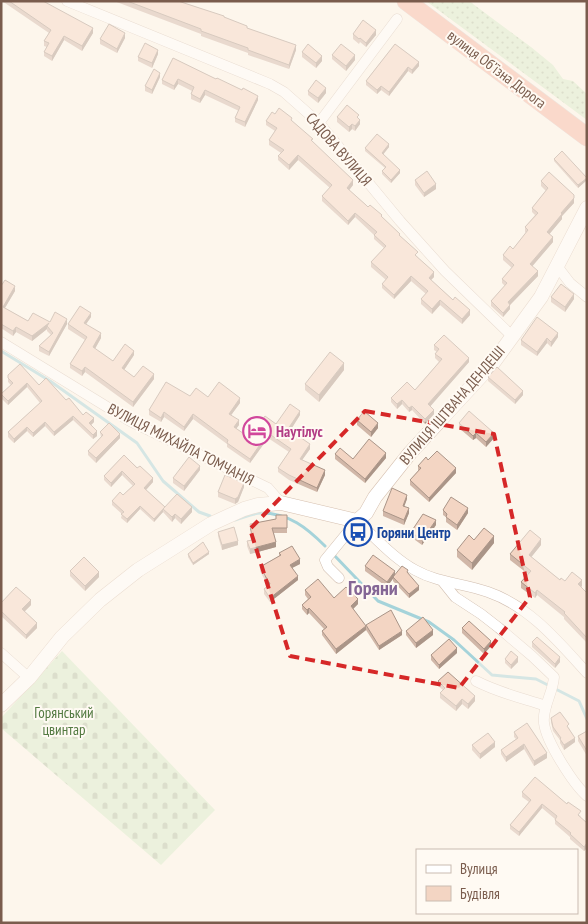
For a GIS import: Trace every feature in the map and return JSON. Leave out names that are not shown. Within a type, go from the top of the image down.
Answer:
[{"type":"highway","name":"вулиця Обʼїзна Дорога","points":[[406,1],[583,134]]},
{"type":"street","name":"САДОВА ВУЛИЦЯ","points":[[67,1],[270,84],[284,92],[319,122],[400,221],[445,271],[512,336]]},
{"type":"street","points":[[319,122],[397,19]]},
{"type":"street","name":"ВУЛИЦЯ ІШТВАНА ДЕНДЕШІ","points":[[357,521],[366,513],[375,497],[394,472],[493,364],[541,297],[587,208]]},
{"type":"street","points":[[557,266],[570,283],[587,297]]},
{"type":"street","name":"ВУЛИЦЯ МИХАЙЛА ТОМЧАНІЯ","points":[[1,342],[130,421],[268,488],[281,503]]},
{"type":"street","points":[[1,705],[28,678],[82,616],[138,570],[203,528],[227,516],[258,505],[281,503],[357,521],[399,560],[416,571],[443,582],[500,596],[537,621],[587,673]]},
{"type":"street","points":[[339,578],[328,567],[325,560],[357,521]]},
{"type":"street","points":[[443,582],[449,592],[481,614],[554,678],[546,706],[544,723],[555,750],[577,787],[587,796]]},
{"type":"street","points":[[1,653],[28,678]]},
{"type":"street","points":[[476,681],[494,690],[546,706]]},
{"type":"highlighted area","points":[[365,411],[494,434],[530,597],[459,688],[290,656],[250,529]]},
{"type":"green space","points":[[426,1],[469,1],[553,65],[563,79],[573,81],[587,94],[587,120]]},
{"type":"green space","name":"Горянський цвинтар","points":[[62,651],[215,810],[161,865],[1,728],[1,718]]},
{"type":"building","points":[[9,1],[43,1],[93,28],[82,46],[64,36],[52,56],[44,52],[49,43],[44,41],[51,30]]},
{"type":"building","points":[[127,1],[178,1],[224,16],[247,26],[247,28],[296,45],[289,65]]},
{"type":"building","points":[[363,20],[376,30],[366,43],[353,34]]},
{"type":"building","points":[[109,24],[125,33],[117,49],[100,39]]},
{"type":"building","points":[[145,43],[158,50],[152,63],[138,57]]},
{"type":"building","points":[[308,44],[322,56],[316,63],[302,52]]},
{"type":"building","points":[[341,44],[355,55],[346,66],[332,55]]},
{"type":"building","points":[[395,44],[419,62],[412,70],[408,67],[389,92],[381,86],[377,90],[366,81]]},
{"type":"building","points":[[173,58],[216,79],[242,90],[243,88],[258,96],[245,122],[235,118],[240,107],[205,90],[200,99],[191,94],[194,87],[178,79],[174,86],[162,80]]},
{"type":"building","points":[[154,69],[160,73],[152,90],[145,86]]},
{"type":"building","points":[[316,80],[326,88],[318,98],[308,91]]},
{"type":"building","points":[[347,105],[359,115],[357,117],[360,120],[355,126],[352,124],[349,127],[337,117]]},
{"type":"building","points":[[279,108],[292,118],[291,120],[313,139],[311,140],[353,180],[347,188],[368,207],[370,205],[382,215],[399,235],[418,252],[415,255],[434,272],[429,278],[453,300],[455,297],[470,310],[462,319],[440,300],[432,309],[421,299],[428,291],[411,276],[394,295],[382,284],[388,277],[371,262],[386,246],[374,235],[377,232],[355,213],[348,221],[322,196],[332,185],[298,155],[289,165],[278,156],[284,150],[269,140],[277,128],[266,121],[272,112],[275,114]]},
{"type":"building","points":[[377,134],[389,144],[382,153],[400,170],[391,180],[382,171],[386,167],[365,148]]},
{"type":"building","points":[[562,151],[587,178],[578,185],[554,159]]},
{"type":"building","points":[[427,171],[436,184],[424,193],[415,180]]},
{"type":"building","points":[[549,172],[574,195],[574,198],[547,232],[553,237],[530,264],[538,271],[508,302],[510,305],[503,313],[491,301],[507,283],[502,279],[514,265],[503,255],[510,246],[513,249],[528,230],[525,227],[538,213],[532,208],[548,188],[541,181]]},
{"type":"building","points":[[5,280],[15,286],[3,307],[28,321],[33,313],[50,322],[55,312],[67,319],[49,352],[39,346],[53,333],[47,326],[49,323],[32,336],[16,327],[13,331],[1,324],[1,286]]},
{"type":"building","points":[[561,284],[574,294],[565,307],[551,297]]},
{"type":"building","points":[[80,306],[91,313],[84,323],[101,333],[93,347],[113,361],[125,344],[134,351],[122,368],[134,377],[143,366],[154,374],[133,402],[85,367],[82,371],[70,364],[87,337],[68,324]]},
{"type":"building","points":[[537,317],[558,333],[551,342],[547,338],[537,352],[521,340]]},
{"type":"building","points":[[444,335],[469,358],[428,404],[434,410],[425,419],[412,406],[409,408],[402,400],[397,404],[391,398],[407,382],[415,390],[442,359],[435,354],[439,349],[434,345]]},
{"type":"building","points":[[330,352],[344,363],[319,395],[305,384]]},
{"type":"building","points":[[20,364],[39,385],[46,378],[66,400],[69,398],[83,415],[86,412],[94,418],[89,423],[97,431],[93,435],[73,416],[54,432],[45,422],[33,433],[27,427],[14,439],[8,432],[42,401],[27,383],[8,401],[1,394],[13,383],[8,378],[8,375]]},
{"type":"building","points":[[497,367],[523,391],[515,400],[488,377]]},
{"type":"building","points":[[166,382],[190,396],[196,388],[208,397],[219,382],[240,398],[229,414],[239,420],[234,427],[250,438],[265,416],[276,424],[290,404],[300,411],[288,429],[310,444],[300,459],[325,470],[317,488],[278,468],[291,449],[268,433],[250,459],[227,443],[228,440],[193,414],[184,427],[164,412],[161,418],[149,410]]},
{"type":"building","points":[[364,411],[378,423],[371,432],[357,420]]},
{"type":"building","points":[[469,411],[494,433],[486,442],[476,433],[473,436],[459,423]]},
{"type":"building","points":[[109,423],[120,434],[96,458],[88,451],[103,435],[100,432]]},
{"type":"building","points":[[369,439],[386,453],[365,479],[335,454],[340,448],[353,459]]},
{"type":"building","points":[[437,451],[456,468],[429,498],[410,480],[421,468],[418,466],[426,457],[428,460]]},
{"type":"building","points":[[124,455],[137,468],[140,466],[153,478],[144,488],[165,507],[154,519],[140,506],[127,519],[121,514],[124,512],[112,501],[120,492],[123,495],[135,484],[122,471],[111,483],[104,476]]},
{"type":"building","points":[[189,457],[200,466],[184,486],[173,478]]},
{"type":"building","points":[[225,475],[244,483],[238,497],[235,499],[218,492]]},
{"type":"building","points":[[392,488],[407,495],[403,506],[409,508],[404,520],[383,511]]},
{"type":"building","points":[[177,494],[192,507],[181,519],[175,514],[172,517],[163,509]]},
{"type":"building","points":[[451,497],[468,508],[457,525],[446,517],[447,514],[443,510]]},
{"type":"building","points":[[423,514],[436,520],[422,540],[411,532]]},
{"type":"building","points":[[276,515],[287,515],[287,528],[272,528],[276,542],[250,549],[247,541],[252,540],[250,524],[276,519]]},
{"type":"building","points":[[234,527],[238,541],[222,545],[218,532]]},
{"type":"building","points":[[484,528],[494,536],[472,563],[457,550],[469,535],[474,540]]},
{"type":"building","points":[[530,530],[541,539],[529,555],[560,580],[561,578],[565,581],[572,572],[582,580],[578,584],[587,593],[587,638],[565,612],[537,590],[535,593],[521,582],[531,571],[510,554]]},
{"type":"building","points":[[203,542],[209,552],[193,563],[188,554]]},
{"type":"building","points":[[292,546],[300,559],[290,565],[298,576],[270,598],[264,589],[270,584],[260,567]]},
{"type":"building","points":[[373,555],[395,571],[387,582],[365,566]]},
{"type":"building","points":[[84,557],[99,572],[85,586],[70,571]]},
{"type":"building","points":[[402,566],[408,570],[407,572],[419,586],[409,594],[393,577]]},
{"type":"building","points":[[318,579],[334,598],[346,587],[358,599],[351,606],[366,626],[336,649],[322,631],[327,627],[309,608],[307,610],[302,605],[311,597],[305,590]]},
{"type":"building","points":[[16,587],[31,600],[22,609],[37,623],[26,635],[1,611],[1,603]]},
{"type":"building","points":[[391,610],[402,631],[379,646],[366,625]]},
{"type":"building","points":[[423,617],[433,630],[416,643],[406,631]]},
{"type":"building","points":[[469,621],[491,641],[484,649],[462,628]]},
{"type":"building","points":[[537,637],[560,657],[555,664],[532,642]]},
{"type":"building","points":[[449,639],[457,648],[439,665],[431,655]]},
{"type":"building","points":[[511,651],[518,657],[511,665],[505,659]]},
{"type":"building","points":[[448,672],[475,696],[468,704],[462,699],[456,706],[440,693],[445,688],[438,681]]},
{"type":"building","points":[[560,712],[569,724],[567,726],[575,738],[564,745],[553,727],[551,718]]},
{"type":"building","points":[[527,723],[547,753],[534,761],[524,744],[506,757],[501,750],[518,738],[514,732]]},
{"type":"building","points":[[587,731],[587,751],[578,736]]},
{"type":"building","points":[[488,733],[495,742],[480,754],[472,745]]},
{"type":"building","points":[[535,777],[567,804],[568,802],[581,811],[578,815],[587,823],[587,843],[584,847],[555,820],[557,816],[542,804],[519,832],[510,825],[531,800],[522,792]]},
{"type":"waterway","points":[[1,351],[50,381],[137,443],[163,481],[199,512],[210,516]]},
{"type":"waterway","points":[[235,520],[258,513],[280,516],[297,523],[325,546]]},
{"type":"waterway","points":[[333,554],[378,601],[429,622],[454,640],[492,675],[536,679],[579,701],[587,719]]},
{"type":"place","name":"Наутілус","points":[[257,431]]},
{"type":"place","name":"Горяни Центр","points":[[358,532]]},
{"type":"district","name":"Горяни","points":[[373,588]]}]
